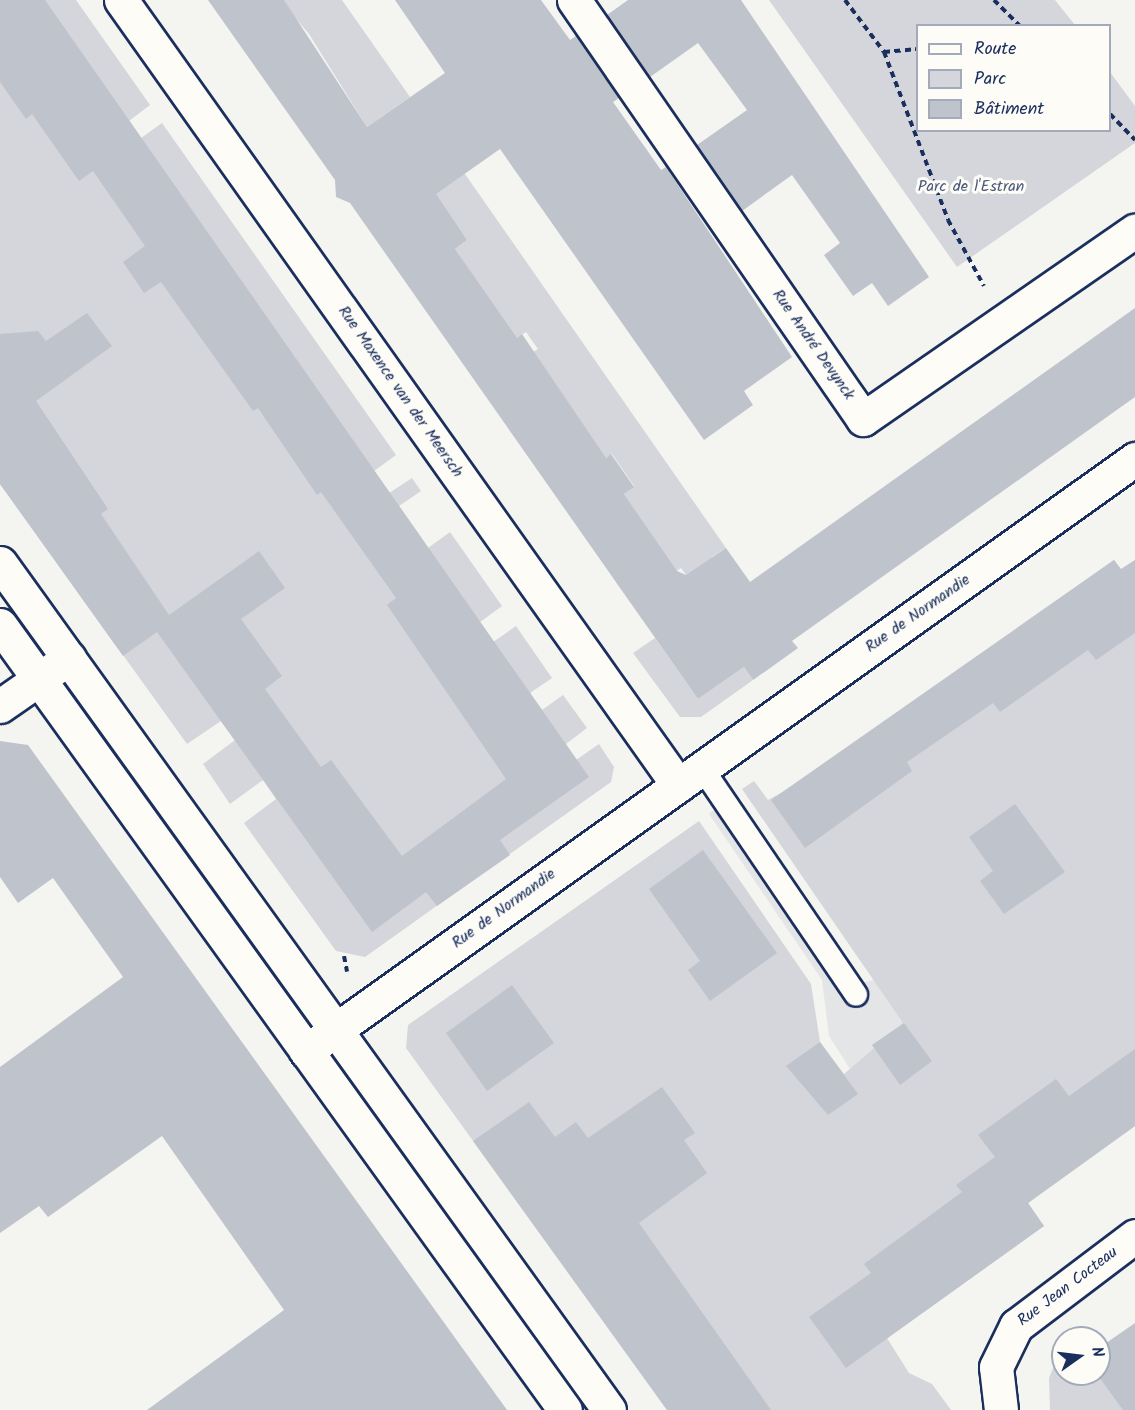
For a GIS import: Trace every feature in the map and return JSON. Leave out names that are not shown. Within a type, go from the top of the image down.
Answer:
[{"type":"street","name":"Rue Maxence van der Meersch","points":[[121,0],[690,776]]},
{"type":"street","name":"Rue André Devynck","points":[[574,0],[863,419],[1135,231]]},
{"type":"street","name":"Rue de Normandie","points":[[306,1051],[1135,459]]},
{"type":"street","points":[[0,563],[609,1410]]},
{"type":"street","points":[[0,625],[565,1410]]},
{"type":"street","points":[[0,706],[69,658]]},
{"type":"street","name":"Rue Jean Cocteau","points":[[1001,1410],[996,1366],[1016,1326],[1135,1236]]},
{"type":"lane","points":[[690,776],[856,995]]},
{"type":"path","points":[[845,0],[884,52],[948,220],[1004,322]]},
{"type":"path","points":[[994,0],[1018,24]]},
{"type":"path","points":[[884,52],[916,49]]},
{"type":"path","points":[[1111,115],[1135,140]]},
{"type":"shaded area","points":[[732,796],[859,983],[874,980],[904,1023],[850,1069],[829,1036],[822,980],[709,814]]},
{"type":"green space","points":[[0,0],[76,0],[150,105],[129,121],[141,138],[162,123],[396,455],[374,471],[389,493],[412,478],[421,491],[399,506],[428,548],[450,532],[502,606],[472,628],[486,647],[516,626],[552,678],[530,693],[542,710],[563,695],[587,728],[566,744],[576,760],[599,744],[614,767],[611,782],[365,957],[336,951],[244,823],[276,799],[263,780],[230,804],[203,764],[235,740],[221,721],[187,744],[0,484]]},
{"type":"green space","points":[[280,0],[342,0],[410,97],[367,127],[309,34]]},
{"type":"green space","name":"Parc de l'Estran","points":[[769,0],[1055,0],[1074,24],[916,24],[916,132],[1111,132],[1111,73],[1135,106],[1135,143],[957,267]]},
{"type":"green space","points":[[420,174],[465,174],[726,548],[712,557],[705,602],[681,568],[631,603],[616,582],[662,550],[624,494],[634,486],[612,454],[604,459],[533,352],[538,349],[526,332],[515,339],[455,249],[467,240]]},
{"type":"green space","points":[[1114,560],[1121,570],[1135,560],[1135,1126],[1028,1203],[1044,1226],[887,1338],[909,1373],[932,1384],[951,1410],[667,1410],[406,1048],[408,1025],[699,821],[811,984],[820,1042],[844,1074],[903,1023],[742,789],[754,781],[768,800],[788,789]]},
{"type":"green space","points":[[655,638],[698,699],[744,667],[753,680],[701,717],[680,717],[633,653]]},
{"type":"green space","points":[[130,762],[256,938],[245,946],[118,769]]},
{"type":"green space","points":[[409,1152],[596,1410],[579,1410],[398,1160]]},
{"type":"green space","points":[[1051,1373],[1051,1386],[1111,1386],[1135,1410],[1050,1410],[1049,1378]]},
{"type":"building","points":[[0,0],[45,0],[589,777],[500,840],[510,855],[437,906],[426,892],[372,932],[157,632],[123,656],[0,484],[0,334],[38,331],[46,341],[87,313],[112,346],[36,401],[108,509],[101,514],[169,615],[259,551],[285,588],[241,619],[282,676],[265,689],[321,767],[331,760],[402,856],[506,779],[387,605],[396,598],[321,492],[317,495],[258,408],[253,411],[161,282],[144,293],[123,262],[145,246],[93,171],[79,181],[32,114],[26,119],[0,82]]},
{"type":"building","points":[[208,0],[284,0],[367,127],[445,73],[395,0],[541,0],[570,40],[576,36],[619,98],[613,102],[661,170],[666,167],[792,357],[744,391],[753,405],[704,440],[500,149],[436,194],[467,240],[455,249],[517,338],[522,334],[606,458],[611,454],[634,487],[624,494],[677,571],[686,575],[726,548],[750,582],[1135,308],[1135,397],[792,641],[798,648],[753,680],[744,667],[698,699],[350,203],[336,197],[335,180]]},
{"type":"building","points":[[628,0],[741,0],[929,277],[888,306],[872,283],[853,296],[824,255],[840,243],[792,175],[742,211],[697,145],[747,110],[698,43],[650,77],[607,15]]},
{"type":"building","points":[[1114,560],[1121,569],[1135,560],[1135,633],[1096,660],[1088,650],[1000,712],[993,703],[907,762],[912,771],[805,848],[771,800]]},
{"type":"building","points":[[0,741],[28,745],[507,1410],[147,1410],[284,1310],[162,1136],[48,1217],[39,1206],[0,1233],[0,1067],[123,977],[53,878],[18,903],[0,877]]},
{"type":"building","points":[[1015,804],[1065,872],[1004,914],[980,881],[993,871],[969,837]]},
{"type":"building","points":[[703,850],[777,953],[710,1001],[688,970],[700,961],[649,889]]},
{"type":"building","points":[[512,985],[554,1043],[487,1091],[446,1033]]},
{"type":"building","points":[[904,1023],[932,1061],[900,1085],[872,1045]]},
{"type":"building","points":[[820,1042],[858,1094],[828,1115],[786,1066]]},
{"type":"building","points":[[1135,1049],[1135,1126],[1028,1203],[1044,1226],[846,1368],[809,1317],[871,1273],[864,1264],[962,1192],[956,1185],[995,1157],[978,1135],[1056,1079],[1069,1096]]},
{"type":"building","points":[[662,1087],[695,1133],[684,1140],[707,1173],[639,1223],[771,1410],[667,1410],[473,1141],[529,1102],[555,1137],[576,1122],[588,1138]]},
{"type":"building","points":[[1135,1323],[1135,1410],[1123,1410],[1106,1386],[1111,1386],[1111,1340]]}]
